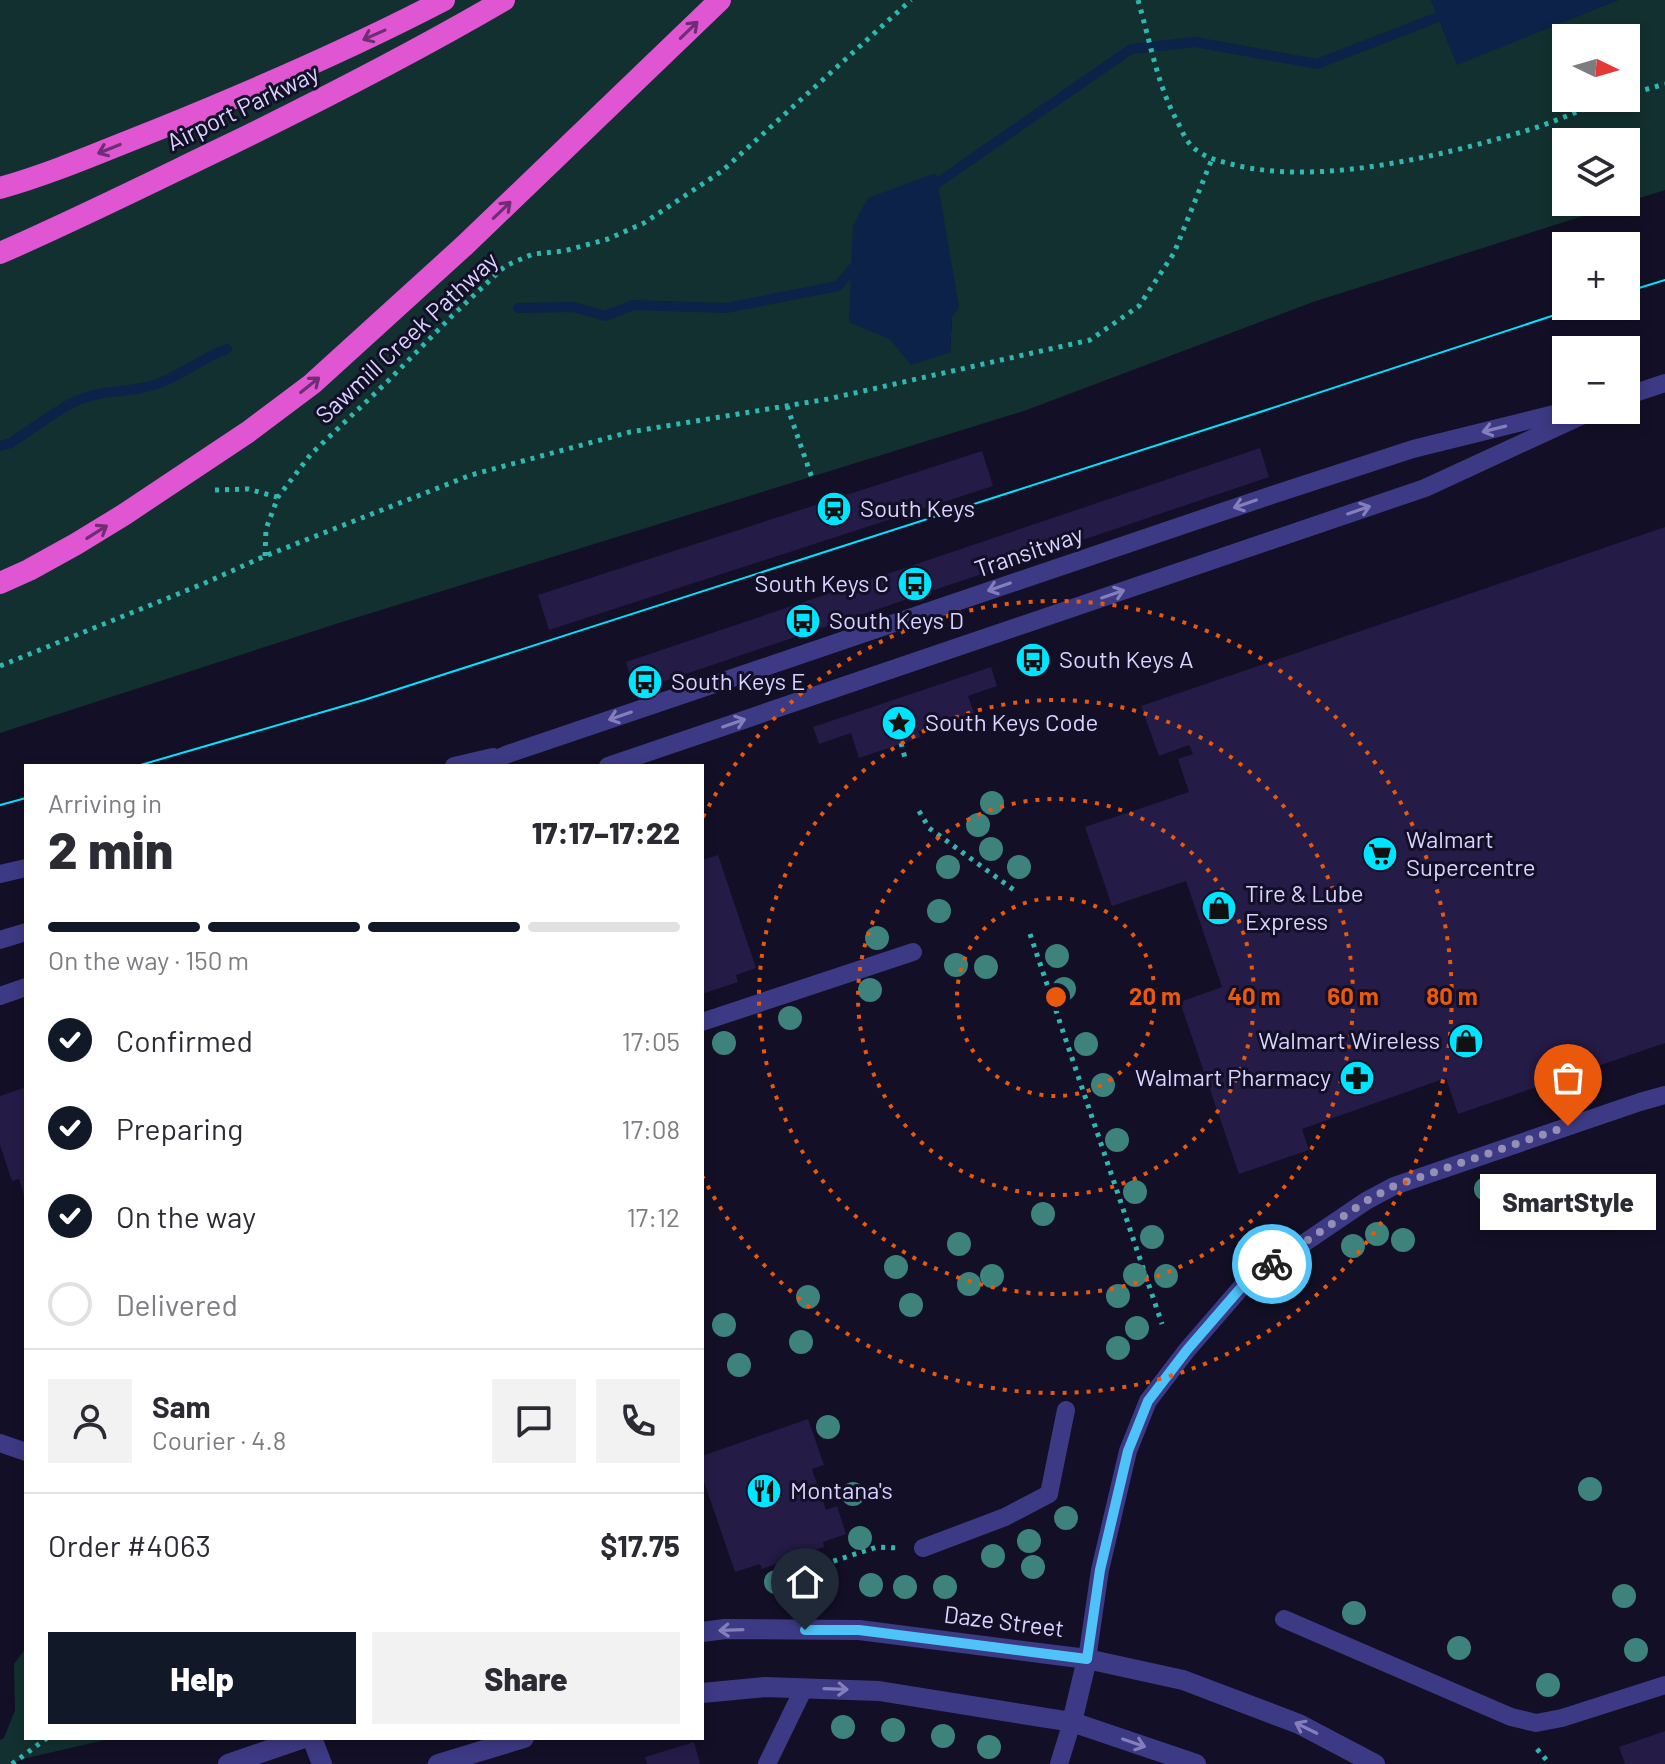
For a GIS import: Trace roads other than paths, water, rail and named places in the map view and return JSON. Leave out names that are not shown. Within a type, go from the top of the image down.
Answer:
[{"type":"highway","points":[[0,188],[35,178],[236,98],[444,0]]},
{"type":"highway","name":"Airport Parkway","points":[[0,253],[301,109],[504,0]]},
{"type":"highway","points":[[0,583],[29,570],[125,514],[248,432],[312,384],[455,255],[720,0]]},
{"type":"street","name":"Daze Street","points":[[704,1632],[725,1629],[859,1630],[1087,1659],[1183,1680],[1299,1724],[1375,1764]]},
{"type":"street","points":[[1072,1722],[1087,1659]]},
{"type":"street","points":[[704,1693],[765,1687],[879,1691],[1072,1722],[1196,1764]]},
{"type":"street","points":[[228,1764],[298,1740]]},
{"type":"street","points":[[313,1740],[322,1764]]},
{"type":"street","points":[[438,1764],[517,1740]]},
{"type":"lane","points":[[1640,391],[1665,383]]},
{"type":"lane","name":"Transitway","points":[[486,764],[1398,453],[1552,414]]},
{"type":"lane","points":[[614,764],[1425,488],[1564,424]]},
{"type":"lane","name":"Transitway","points":[[463,764],[508,754]]},
{"type":"lane","points":[[0,874],[24,868]]},
{"type":"lane","points":[[0,940],[24,933]]},
{"type":"lane","points":[[704,1021],[913,952]]},
{"type":"lane","points":[[0,996],[24,988]]},
{"type":"lane","points":[[1087,1659],[1100,1570],[1128,1451],[1148,1401],[1245,1283],[1366,1201],[1394,1186],[1665,1095]]},
{"type":"lane","points":[[923,1548],[1005,1517],[1049,1494],[1066,1410]]},
{"type":"lane","points":[[0,1443],[24,1451]]},
{"type":"lane","points":[[1284,1619],[1511,1717],[1536,1723],[1610,1704],[1665,1685]]},
{"type":"lane","points":[[767,1764],[804,1688]]},
{"type":"lane","points":[[1059,1764],[1072,1722]]},
{"type":"water","points":[[1431,0],[1618,0],[1552,24],[1552,27],[1457,65]]},
{"type":"water","points":[[936,173],[959,307],[952,317],[950,352],[911,365],[891,340],[849,322],[853,225],[868,198]]},
{"type":"waterway","points":[[930,188],[1131,49],[1195,42],[1317,64],[1438,17]]},
{"type":"waterway","points":[[518,308],[574,307],[605,316],[633,305],[726,308],[838,286],[859,261]]},
{"type":"waterway","points":[[0,446],[11,443],[86,397],[154,385],[227,349]]},
{"type":"tram line","points":[[1640,288],[1665,280]]},
{"type":"tram line","points":[[144,764],[364,700],[1552,316]]},
{"type":"tram line","points":[[0,805],[24,799]]},
{"type":"place","name":"South Keys","points":[[834,509]]},
{"type":"place","name":"South Keys C","points":[[915,584]]},
{"type":"place","name":"South Keys D","points":[[803,621]]},
{"type":"place","name":"South Keys A","points":[[1033,660]]},
{"type":"place","name":"South Keys E","points":[[645,682]]},
{"type":"place","name":"South Keys Code","points":[[899,723]]},
{"type":"place","name":"Walmart Supercentre","points":[[1380,854]]},
{"type":"place","name":"Tire & Lube Express","points":[[1219,908]]},
{"type":"place","name":"Walmart Wireless","points":[[1466,1041]]},
{"type":"place","name":"Walmart Pharmacy","points":[[1357,1078]]},
{"type":"place","name":"SmartStyle","points":[[1568,1126]]},
{"type":"place","name":"Montana's","points":[[764,1491]]}]
